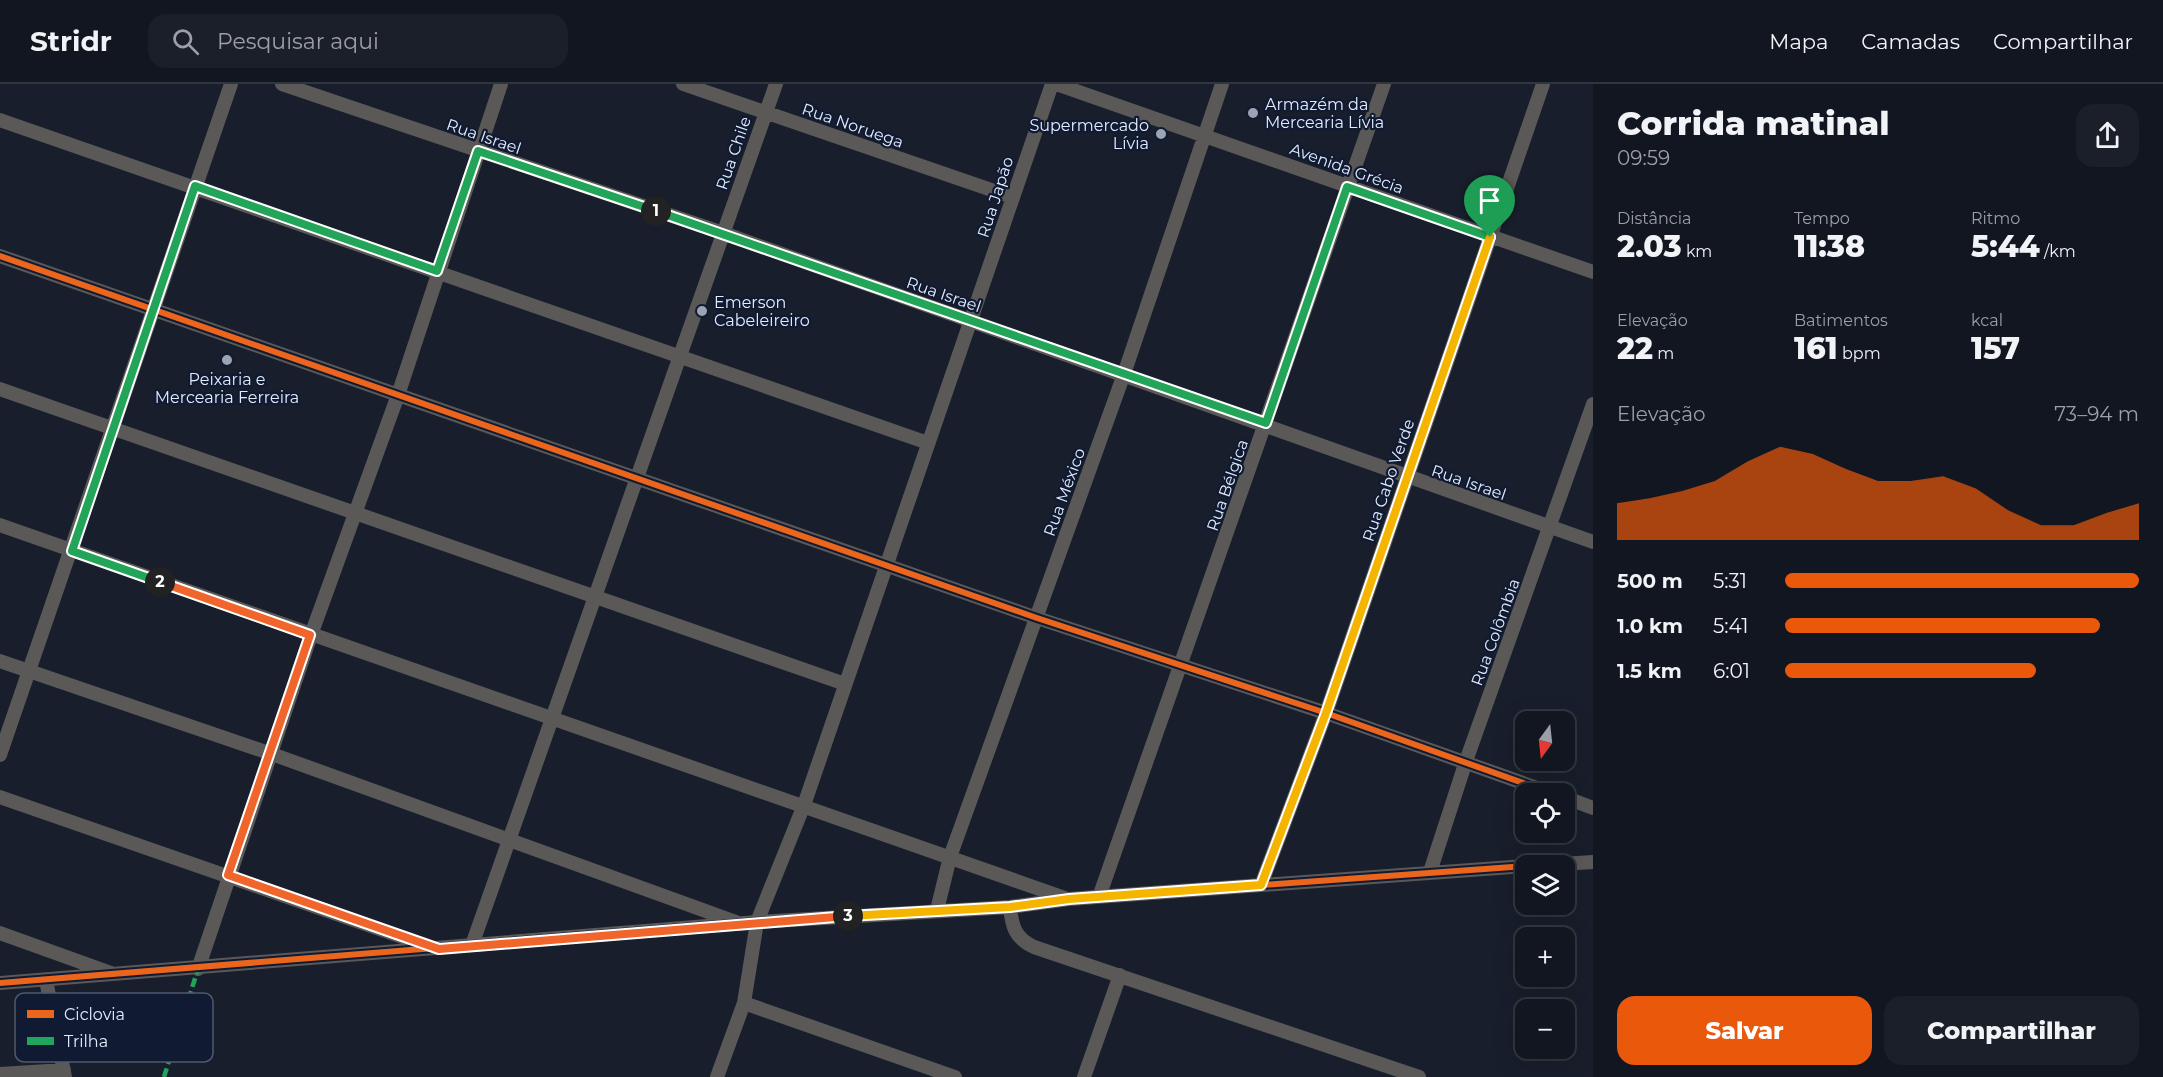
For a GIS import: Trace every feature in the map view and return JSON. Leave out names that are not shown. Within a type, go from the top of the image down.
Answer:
[{"type":"street","points":[[0,755],[231,84]]},
{"type":"street","name":"Rua Israel","points":[[282,84],[723,233],[1266,423],[1406,477],[1593,542]]},
{"type":"street","points":[[198,969],[228,875],[272,754],[310,635],[398,395],[437,271],[501,84]]},
{"type":"street","name":"Rua Noruega","points":[[683,84],[1012,197]]},
{"type":"street","name":"Rua Chile","points":[[472,945],[776,84]]},
{"type":"street","name":"Rua Japão","points":[[717,1077],[744,1003],[757,922],[804,805],[1052,84]]},
{"type":"street","name":"Avenida Grécia","points":[[1056,84],[1593,272]]},
{"type":"street","name":"Rua México","points":[[937,910],[950,857],[1124,374],[1222,84]]},
{"type":"street","name":"Rua Bélgica","points":[[1099,897],[1182,666],[1384,84]]},
{"type":"street","name":"Rua Cabo Verde","points":[[1261,885],[1326,713],[1543,84]]},
{"type":"street","points":[[0,120],[928,443]]},
{"type":"street","points":[[0,256],[1037,618],[1326,713],[1525,783]]},
{"type":"street","points":[[0,389],[845,684]]},
{"type":"street","name":"Rua Colômbia","points":[[1430,872],[1466,761],[1593,404]]},
{"type":"street","points":[[0,525],[1069,899]]},
{"type":"street","points":[[0,661],[272,754],[740,924]]},
{"type":"street","points":[[0,797],[439,949]]},
{"type":"street","points":[[1575,801],[1593,808]]},
{"type":"street","points":[[1575,863],[1593,862]]},
{"type":"street","points":[[0,983],[198,969],[757,922],[1010,907],[1069,899],[1515,867]]},
{"type":"street","points":[[1010,907],[1014,933],[1021,941],[1419,1077]]},
{"type":"street","points":[[0,933],[115,975]]},
{"type":"street","points":[[1084,1077],[1120,975]]},
{"type":"street","points":[[46,980],[49,993]]},
{"type":"street","points":[[744,1003],[955,1077]]},
{"type":"street","points":[[0,1074],[65,1074]]},
{"type":"marked path","points":[[190,993],[198,969]]},
{"type":"marked path","points":[[164,1077],[169,1062]]},
{"type":"cycle path","points":[[0,256],[1037,618],[1326,713],[1523,783]]},
{"type":"cycle path","points":[[0,983],[757,922],[1010,907],[1069,899],[1515,867]]},
{"type":"place","name":"Armazém da Mercearia Lívia","points":[[1253,113]]},
{"type":"place","name":"Supermercado Lívia","points":[[1161,134]]},
{"type":"place","name":"Emerson Cabeleireiro","points":[[702,311]]},
{"type":"place","name":"Peixaria e Mercearia Ferreira","points":[[227,360]]},
{"type":"route","points":[[478,151],[723,233],[1266,423],[1347,187],[1490,237],[1326,713],[1261,885],[1069,899],[1010,907],[757,922],[439,949],[228,875],[272,754],[310,635],[72,551],[195,186],[437,271],[478,151]]}]
